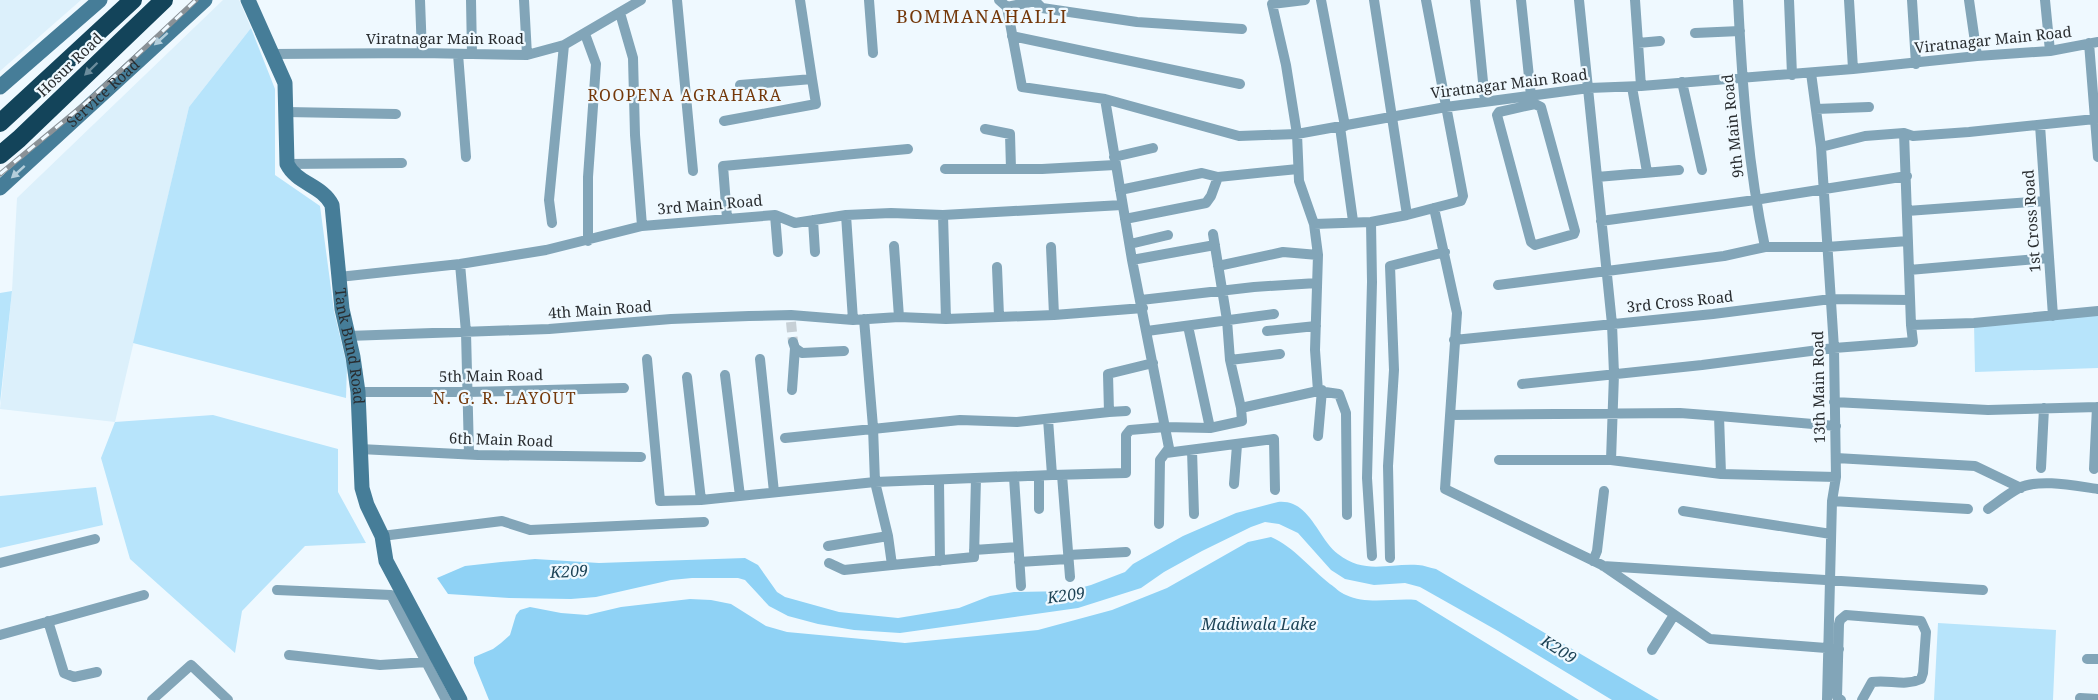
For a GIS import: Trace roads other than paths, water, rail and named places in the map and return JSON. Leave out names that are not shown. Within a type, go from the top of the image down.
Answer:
[{"type":"highway","name":"Hosur Road","points":[[0,123],[133,0]]},
{"type":"highway","name":"Hosur Road","points":[[0,155],[164,0]]},
{"type":"main road","points":[[0,87],[100,0]]},
{"type":"main road","name":"Service Road","points":[[0,188],[205,0]]},
{"type":"main road","points":[[248,0],[285,83],[287,164]]},
{"type":"main road","name":"Tank Bund Road","points":[[287,164],[292,173],[324,192],[332,205],[342,309],[358,392],[362,489],[382,536],[386,561],[460,700]]},
{"type":"street","points":[[420,0],[422,53]]},
{"type":"street","points":[[471,0],[472,54]]},
{"type":"street","points":[[524,0],[527,55]]},
{"type":"street","name":"Viratnagar Main Road","points":[[272,54],[527,55],[564,45],[641,0]]},
{"type":"street","points":[[677,0],[693,171]]},
{"type":"street","points":[[724,122],[816,104],[800,0]]},
{"type":"street","points":[[868,0],[873,53]]},
{"type":"street","points":[[1305,0],[1272,4],[1286,65],[1297,134],[1299,181],[1314,224],[1318,255],[1316,326],[1320,391],[1318,436]]},
{"type":"street","points":[[1320,0],[1342,126],[1353,221]]},
{"type":"street","points":[[1374,0],[1407,215]]},
{"type":"street","points":[[1314,224],[1371,222],[1461,201],[1463,196],[1426,0]]},
{"type":"street","points":[[1475,0],[1485,102]]},
{"type":"street","points":[[1521,0],[1531,96]]},
{"type":"street","points":[[1579,0],[1612,324],[1614,374],[1611,460]]},
{"type":"street","points":[[1635,0],[1638,43],[1636,87],[1647,172]]},
{"type":"street","name":"9th Main Road","points":[[1738,0],[1742,79],[1755,200],[1765,247]]},
{"type":"street","points":[[1789,0],[1792,75]]},
{"type":"street","points":[[1849,0],[1853,69]]},
{"type":"street","points":[[1912,0],[1916,64]]},
{"type":"street","points":[[1969,0],[1977,56]]},
{"type":"street","points":[[2045,0],[2050,51]]},
{"type":"street","points":[[1003,4],[1035,1],[1042,8],[1137,22],[1242,28]]},
{"type":"street","name":"Viratnagar Main Road","points":[[1003,4],[1022,87],[1105,99],[1239,136],[1297,134],[1446,107],[1485,102],[1519,102],[1531,96],[1589,88],[1636,87],[1916,64],[1977,56],[2050,51],[2093,43]]},
{"type":"street","points":[[620,13],[633,58],[635,135],[642,226]]},
{"type":"street","points":[[1695,33],[1740,31]]},
{"type":"street","points":[[585,34],[596,64],[588,177],[588,241]]},
{"type":"street","points":[[1012,36],[1240,84]]},
{"type":"street","points":[[1638,43],[1660,41]]},
{"type":"street","points":[[2093,43],[2098,157]]},
{"type":"street","points":[[552,223],[549,200],[564,45]]},
{"type":"street","points":[[458,54],[466,157]]},
{"type":"street","name":"13th Main Road","points":[[1811,73],[1821,147],[1832,299],[1836,426],[1836,477],[1832,501],[1830,580],[1834,649],[1827,700]]},
{"type":"street","points":[[740,85],[812,79]]},
{"type":"street","points":[[1682,82],[1702,170]]},
{"type":"street","points":[[1105,99],[1132,260],[1169,448],[1160,460],[1159,524]]},
{"type":"street","points":[[1519,102],[1541,107],[1575,231],[1574,234],[1535,245],[1531,242],[1497,115],[1519,102]]},
{"type":"street","points":[[1816,109],[1869,107]]},
{"type":"street","points":[[286,112],[396,114]]},
{"type":"street","points":[[1821,147],[1865,136],[1904,133],[1913,136],[2095,119]]},
{"type":"street","name":"1st Cross Road","points":[[2040,125],[2053,316]]},
{"type":"street","points":[[986,129],[1010,134],[1011,169]]},
{"type":"street","points":[[1522,384],[1834,348],[1913,342],[1909,300],[1904,133]]},
{"type":"street","points":[[945,169],[1011,169],[1114,161],[1153,148]]},
{"type":"street","points":[[727,219],[723,166],[908,149]]},
{"type":"street","points":[[287,164],[402,163]]},
{"type":"street","points":[[1120,190],[1202,174],[1218,177],[1298,169]]},
{"type":"street","points":[[1597,177],[1679,170]]},
{"type":"street","points":[[1601,221],[1906,176]]},
{"type":"street","points":[[1125,219],[1206,202],[1212,196],[1218,177]]},
{"type":"street","points":[[1907,211],[2045,201]]},
{"type":"street","name":"3rd Main Road","points":[[339,277],[460,264],[546,250],[642,226],[775,215],[795,223],[846,215],[891,213],[943,215],[1122,205]]},
{"type":"street","points":[[1434,208],[1457,313],[1445,489],[1598,563],[1710,639],[1834,649]]},
{"type":"street","points":[[775,215],[778,252]]},
{"type":"street","points":[[846,215],[873,427],[874,482],[888,536],[892,566]]},
{"type":"street","points":[[943,215],[946,319]]},
{"type":"street","points":[[813,220],[815,252]]},
{"type":"street","points":[[1371,222],[1372,282],[1367,478],[1372,556]]},
{"type":"street","points":[[648,359],[660,501],[701,500],[874,482],[1126,473],[1126,435],[1130,429],[1210,428],[1242,421],[1230,360],[1227,320],[1213,234]]},
{"type":"street","points":[[1130,244],[1168,235]]},
{"type":"street","points":[[1498,285],[1724,256],[1765,247],[1827,247],[1908,241]]},
{"type":"street","points":[[1132,260],[1215,245]]},
{"type":"street","points":[[894,246],[899,318]]},
{"type":"street","points":[[1052,247],[1054,315]]},
{"type":"street","points":[[1218,266],[1283,252],[1318,255]]},
{"type":"street","points":[[1390,558],[1388,466],[1394,370],[1390,266],[1445,252]]},
{"type":"street","points":[[1909,270],[2049,258]]},
{"type":"street","points":[[460,264],[466,332],[469,454]]},
{"type":"street","points":[[997,267],[999,316]]},
{"type":"street","name":"4th Main Road","points":[[348,336],[549,329],[671,319],[946,319],[1054,315],[1222,291],[1317,283]]},
{"type":"street","name":"3rd Cross Road","points":[[1454,340],[1713,314],[1832,299],[1909,300]]},
{"type":"street","points":[[1911,325],[1974,324],[2098,311]]},
{"type":"street","points":[[1147,331],[1274,314]]},
{"type":"street","points":[[1188,326],[1210,428]]},
{"type":"street","points":[[1267,331],[1316,326]]},
{"type":"street","points":[[792,390],[794,345],[802,353],[844,351]]},
{"type":"street","points":[[1230,360],[1280,354]]},
{"type":"street","points":[[760,359],[774,492]]},
{"type":"street","points":[[1109,412],[1108,374],[1153,363]]},
{"type":"street","points":[[725,375],[740,496]]},
{"type":"street","points":[[687,377],[701,500]]},
{"type":"street","name":"5th Main Road","points":[[358,392],[624,388]]},
{"type":"street","points":[[1241,408],[1320,391],[1339,394],[1346,413],[1347,515]]},
{"type":"street","points":[[1834,402],[1988,410],[2098,407],[2094,469]]},
{"type":"street","points":[[2042,468],[2044,408]]},
{"type":"street","points":[[785,438],[873,427],[960,420],[1017,422],[1126,411]]},
{"type":"street","points":[[1450,415],[1680,413],[1836,426]]},
{"type":"street","points":[[1719,416],[1721,474]]},
{"type":"street","points":[[1048,419],[1070,577]]},
{"type":"street","points":[[1166,453],[1274,439],[1275,490]]},
{"type":"street","points":[[1234,484],[1237,445]]},
{"type":"street","name":"6th Main Road","points":[[360,449],[469,454],[640,457]]},
{"type":"street","points":[[1192,450],[1194,514]]},
{"type":"street","points":[[1836,458],[1975,466],[2021,488]]},
{"type":"street","points":[[1499,460],[1611,460],[1721,474],[1836,477]]},
{"type":"street","points":[[1039,476],[1040,509]]},
{"type":"street","points":[[1014,477],[1021,586]]},
{"type":"street","points":[[829,563],[844,570],[974,557],[976,478]]},
{"type":"street","points":[[939,481],[940,561]]},
{"type":"street","points":[[1988,508],[2021,488],[2061,483],[2098,489]]},
{"type":"street","points":[[1598,563],[1597,551],[1604,491]]},
{"type":"street","points":[[1832,501],[1968,509]]},
{"type":"street","points":[[1683,511],[1831,534]]},
{"type":"street","points":[[382,536],[502,521],[530,530],[704,522]]},
{"type":"street","points":[[828,546],[888,536]]},
{"type":"street","points":[[0,563],[95,539]]},
{"type":"street","points":[[974,550],[1018,547]]},
{"type":"street","points":[[1018,562],[1126,552]]},
{"type":"street","points":[[1598,563],[1983,590]]},
{"type":"street","points":[[277,590],[391,595],[446,700]]},
{"type":"street","points":[[0,635],[144,595]]},
{"type":"street","points":[[1652,650],[1674,615]]},
{"type":"street","points":[[1841,700],[1837,697],[1834,649],[1840,620],[1846,615],[1917,619],[1924,625],[1921,679],[1899,684],[1872,682],[1862,700]]},
{"type":"street","points":[[48,621],[64,673],[74,677],[97,672]]},
{"type":"street","points":[[289,655],[380,665],[427,662]]},
{"type":"street","points":[[152,700],[191,665],[228,700]]},
{"type":"street","points":[[2080,698],[2098,699]]},
{"type":"water","name":"K209","points":[[1278,502],[1289,503],[1306,513],[1331,547],[1348,560],[1367,566],[1422,565],[1436,569],[1659,700],[1612,700],[1420,587],[1405,583],[1374,585],[1345,579],[1331,570],[1298,533],[1279,524],[1265,522],[1202,551],[1141,588],[1078,608],[900,633],[854,630],[788,616],[769,606],[745,580],[738,578],[671,580],[596,597],[571,599],[448,594],[437,578],[465,566],[535,559],[599,563],[745,558],[758,565],[777,592],[785,597],[839,612],[898,618],[959,608],[990,596],[1014,592],[1069,591],[1091,585],[1125,572],[1133,564],[1183,536],[1236,513]]},
{"type":"water","name":"Madiwala Lake","points":[[1271,537],[1295,552],[1344,594],[1363,600],[1416,600],[1579,700],[489,700],[474,663],[474,657],[493,649],[510,635],[516,615],[520,610],[530,607],[587,615],[621,607],[690,599],[711,600],[731,604],[766,626],[787,632],[905,643],[1038,630],[1112,610],[1167,588],[1248,542]]},
{"type":"tunnel","points":[[791,322],[793,342]]},
{"type":"railway","points":[[0,174],[87,102],[196,0]]},
{"type":"district","name":"BOMMANAHALLI","points":[[982,17]]},
{"type":"district","name":"ROOPENA AGRAHARA","points":[[685,95]]},
{"type":"district","name":"N. G. R. LAYOUT","points":[[505,398]]}]
